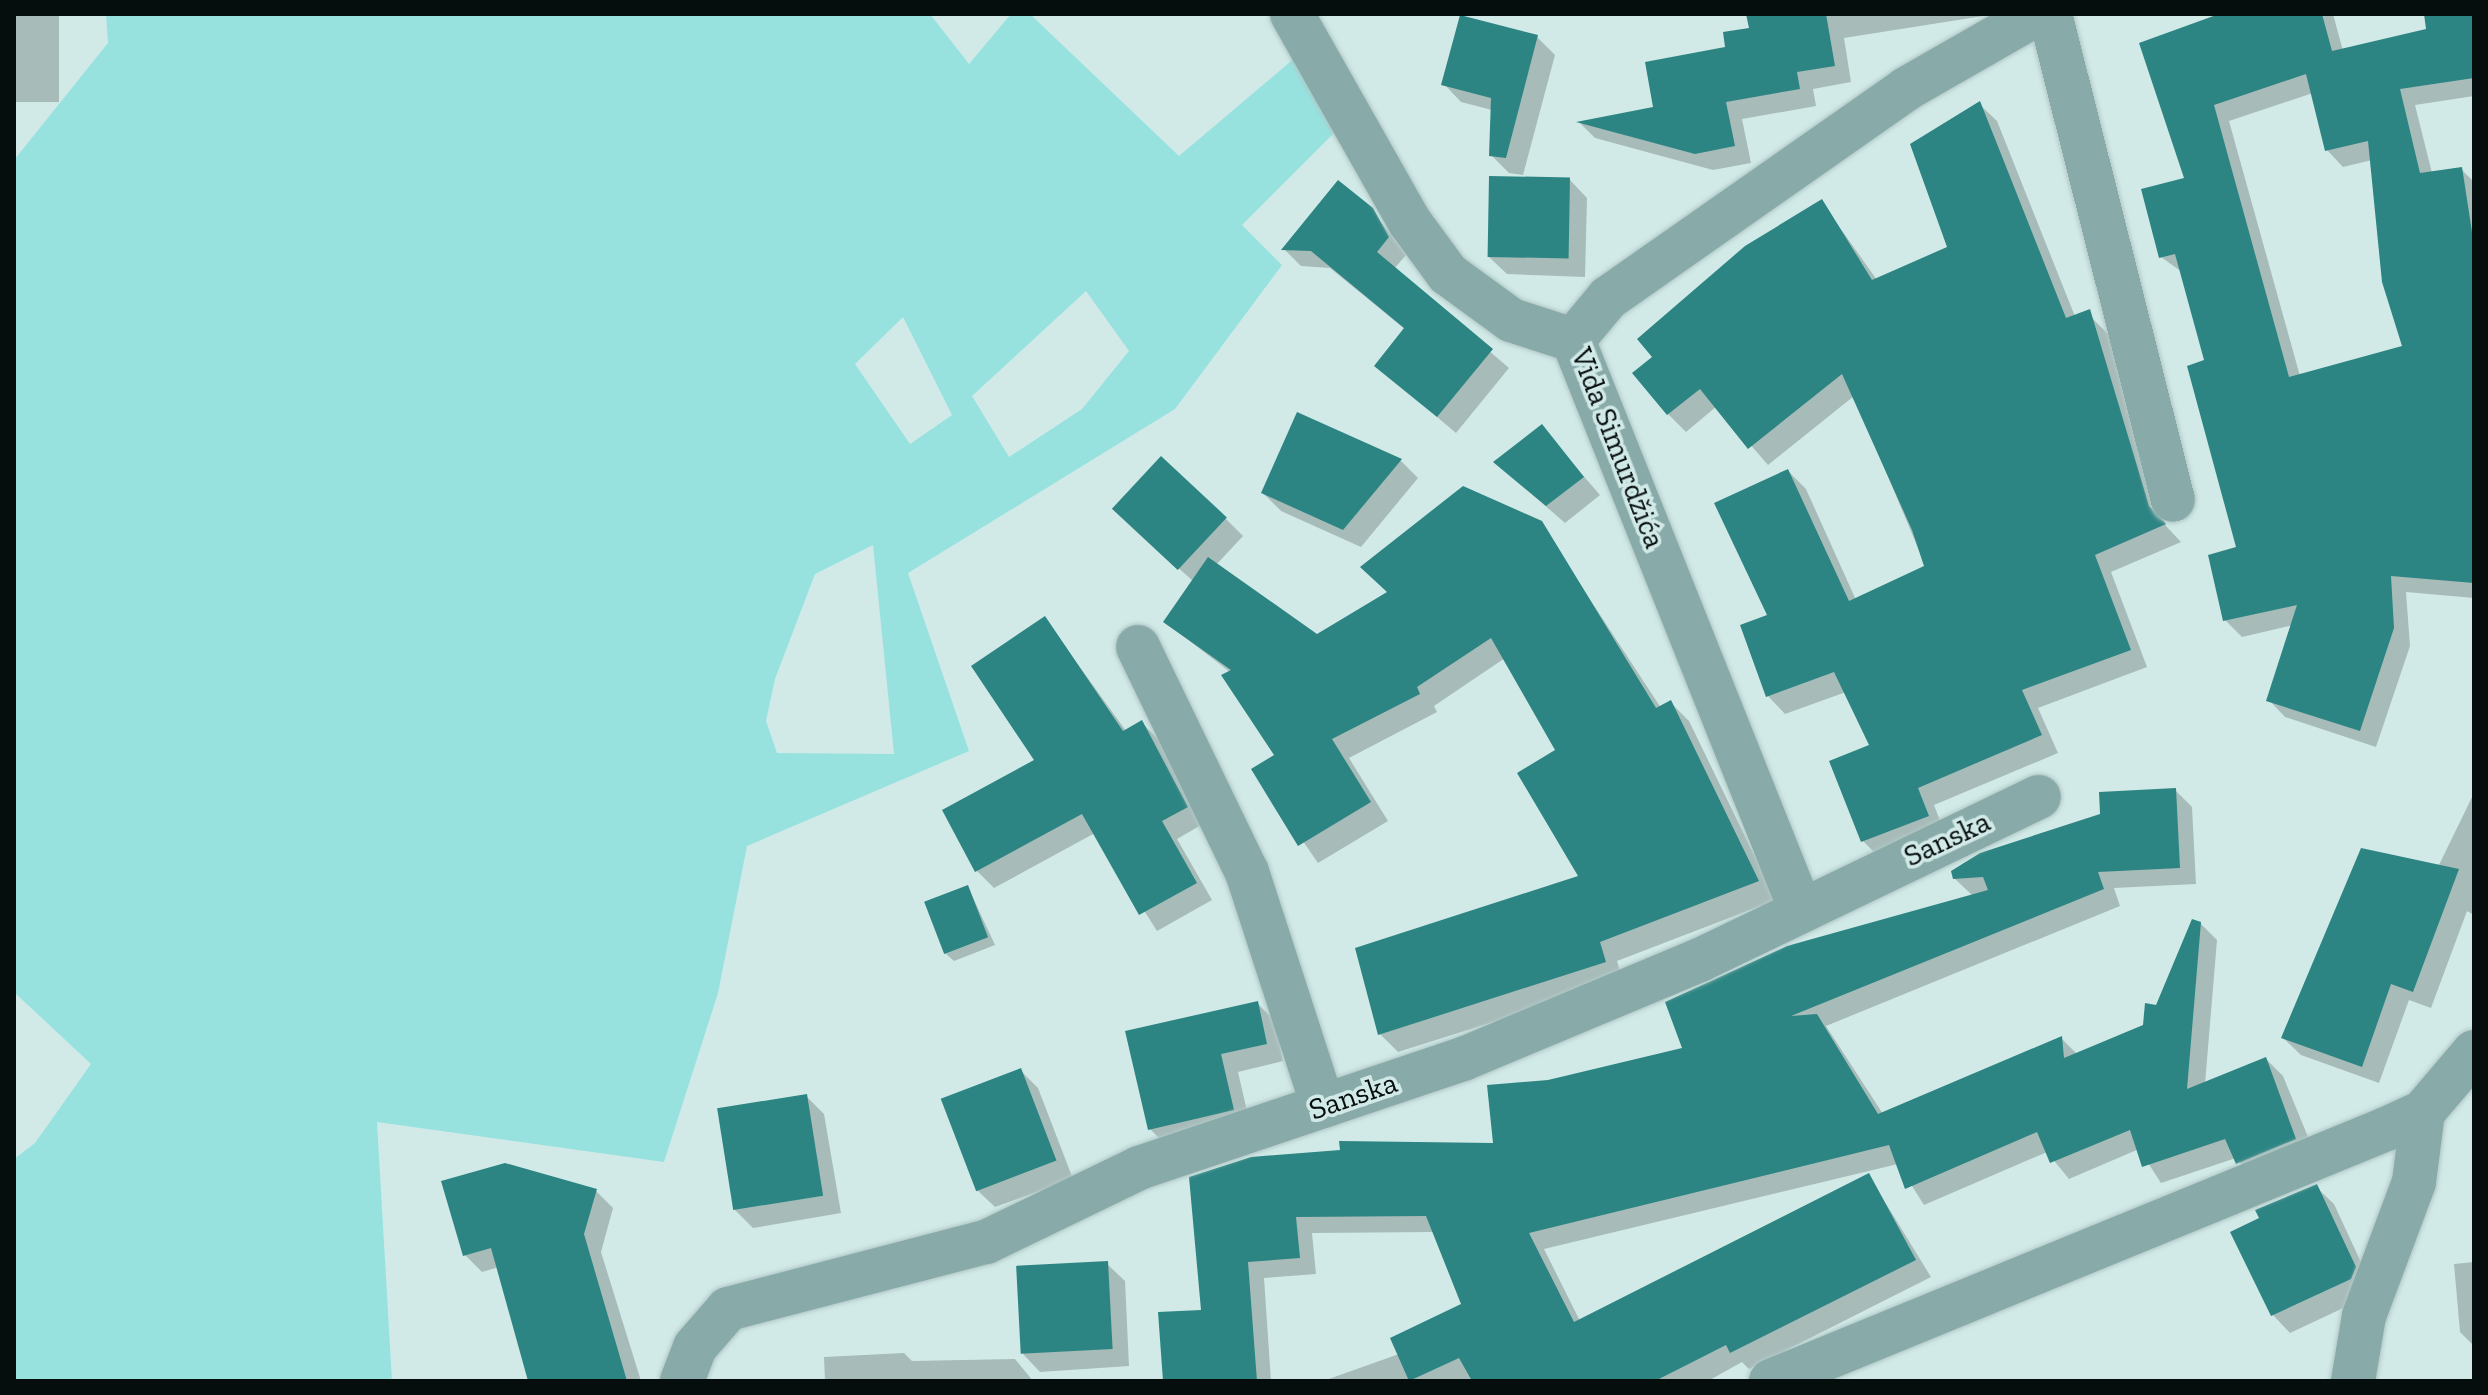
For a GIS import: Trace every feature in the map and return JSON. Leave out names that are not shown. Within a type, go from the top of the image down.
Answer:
[{"type":"street","points":[[1292,14],[1343,94],[1409,221],[1448,274],[1511,320],[1573,340]]},
{"type":"street","name":"Vida Simurdžića","points":[[1800,908],[1573,340],[1589,315],[1647,271],[1906,89],[2037,14]]},
{"type":"street","points":[[2050,14],[2173,500]]},
{"type":"street","points":[[1138,647],[1247,872],[1323,1106]]},
{"type":"street","name":"Sanska","points":[[682,1381],[695,1347],[728,1309],[986,1242],[1139,1168],[1463,1059],[1700,960],[1800,908],[2039,797]]},
{"type":"street","points":[[1771,1381],[2423,1112],[2474,1052]]},
{"type":"street","points":[[2353,1381],[2364,1316],[2414,1182],[2423,1112]]},
{"type":"shaded area","points":[[106,14],[930,14],[969,64],[1011,14],[1030,14],[1179,156],[1297,56],[1342,125],[1242,225],[1282,265],[1175,409],[908,573],[969,751],[747,846],[718,993],[664,1162],[377,1122],[392,1381],[14,1381],[14,1159],[35,1143],[91,1064],[14,992],[14,160],[108,43]],"holes":[[[1086,291],[1129,351],[1082,409],[1009,457],[972,396]],[[903,317],[952,415],[910,444],[855,364]],[[873,545],[894,754],[777,753],[766,721],[775,679],[815,574]]]},
{"type":"building","points":[[1746,14],[1826,14],[1835,66],[1797,72],[1800,89],[1726,102],[1735,146],[1695,154],[1576,122],[1653,107],[1645,62],[1725,47],[1723,32],[1749,28]]},
{"type":"building","points":[[2219,14],[2322,14],[2332,51],[2426,29],[2424,14],[2474,14],[2474,78],[2400,89],[2420,173],[2462,167],[2474,245],[2474,583],[2391,576],[2394,628],[2360,731],[2266,701],[2297,605],[2223,621],[2208,555],[2236,547],[2187,366],[2204,360],[2175,254],[2159,258],[2141,189],[2184,178],[2139,43]],"holes":[[[2306,74],[2325,151],[2368,141],[2382,282],[2402,346],[2289,377],[2214,105]]]},
{"type":"building","points":[[1460,15],[1538,35],[1506,158],[1489,156],[1491,98],[1441,85]]},
{"type":"building","points":[[1980,101],[2066,318],[2090,309],[2149,506],[2166,524],[2095,555],[2131,650],[2022,690],[2042,735],[1918,788],[1929,816],[1861,842],[1829,761],[1869,745],[1834,672],[1766,697],[1740,625],[1767,615],[1714,503],[1788,469],[1849,601],[1924,566],[1912,530],[1842,374],[1748,449],[1700,389],[1667,415],[1632,373],[1652,357],[1637,339],[1745,246],[1822,199],[1872,280],[1947,247],[1910,144]]},
{"type":"building","points":[[1489,176],[1570,177],[1569,258],[1488,257]]},
{"type":"building","points":[[1338,180],[1373,208],[1389,237],[1377,252],[1493,349],[1437,417],[1374,366],[1404,328],[1311,251],[1281,250]]},
{"type":"building","points":[[1297,412],[1402,459],[1343,530],[1261,493]]},
{"type":"building","points":[[1542,424],[1584,477],[1546,506],[1493,462]]},
{"type":"building","points":[[1161,456],[1227,517],[1178,570],[1112,509]]},
{"type":"building","points":[[1463,486],[1542,521],[1656,708],[1671,700],[1759,881],[1600,942],[1606,962],[1378,1035],[1355,948],[1578,876],[1517,773],[1555,750],[1491,638],[1417,687],[1420,694],[1332,739],[1371,802],[1298,846],[1251,769],[1274,755],[1221,675],[1231,670],[1163,622],[1208,557],[1317,634],[1387,592],[1360,567]]},
{"type":"building","points":[[1045,616],[1123,731],[1142,720],[1188,807],[1162,821],[1197,883],[1139,915],[1082,814],[975,872],[942,810],[1034,760],[971,666]]},
{"type":"building","points":[[2176,788],[2180,868],[2098,872],[2104,889],[1791,1016],[1817,1014],[1878,1114],[2062,1036],[2064,1058],[2143,1025],[2145,1003],[2156,1005],[2192,919],[2201,922],[2187,1089],[2266,1057],[2296,1139],[2236,1164],[2225,1139],[2142,1167],[2130,1130],[2050,1163],[2037,1132],[1905,1189],[1889,1145],[1529,1233],[1574,1322],[1869,1173],[1916,1260],[1730,1353],[1726,1345],[1655,1381],[1472,1381],[1459,1358],[1409,1381],[1390,1338],[1461,1304],[1426,1216],[1296,1217],[1300,1258],[1248,1262],[1257,1381],[1163,1381],[1158,1312],[1201,1310],[1189,1177],[1251,1157],[1340,1150],[1339,1141],[1493,1143],[1487,1085],[1548,1080],[1682,1048],[1665,1002],[1787,946],[1988,890],[1983,877],[1953,879],[1951,871],[1980,853],[2100,814],[2099,792]]},
{"type":"building","points":[[2361,848],[2459,869],[2413,992],[2391,984],[2362,1067],[2281,1038]]},
{"type":"building","points":[[968,885],[988,937],[944,954],[924,902]]},
{"type":"building","points":[[1258,1001],[1267,1044],[1221,1054],[1234,1110],[1148,1130],[1125,1031]]},
{"type":"building","points":[[1021,1068],[1056,1160],[976,1191],[941,1099]]},
{"type":"building","points":[[807,1094],[823,1196],[733,1210],[717,1108]]},
{"type":"building","points":[[505,1163],[597,1189],[584,1234],[627,1381],[528,1381],[491,1248],[463,1256],[441,1181]]},
{"type":"building","points":[[2317,1184],[2356,1267],[2351,1279],[2271,1316],[2230,1232],[2259,1218],[2255,1210]]},
{"type":"building","points":[[1108,1261],[1113,1349],[1021,1354],[1016,1266]]}]
